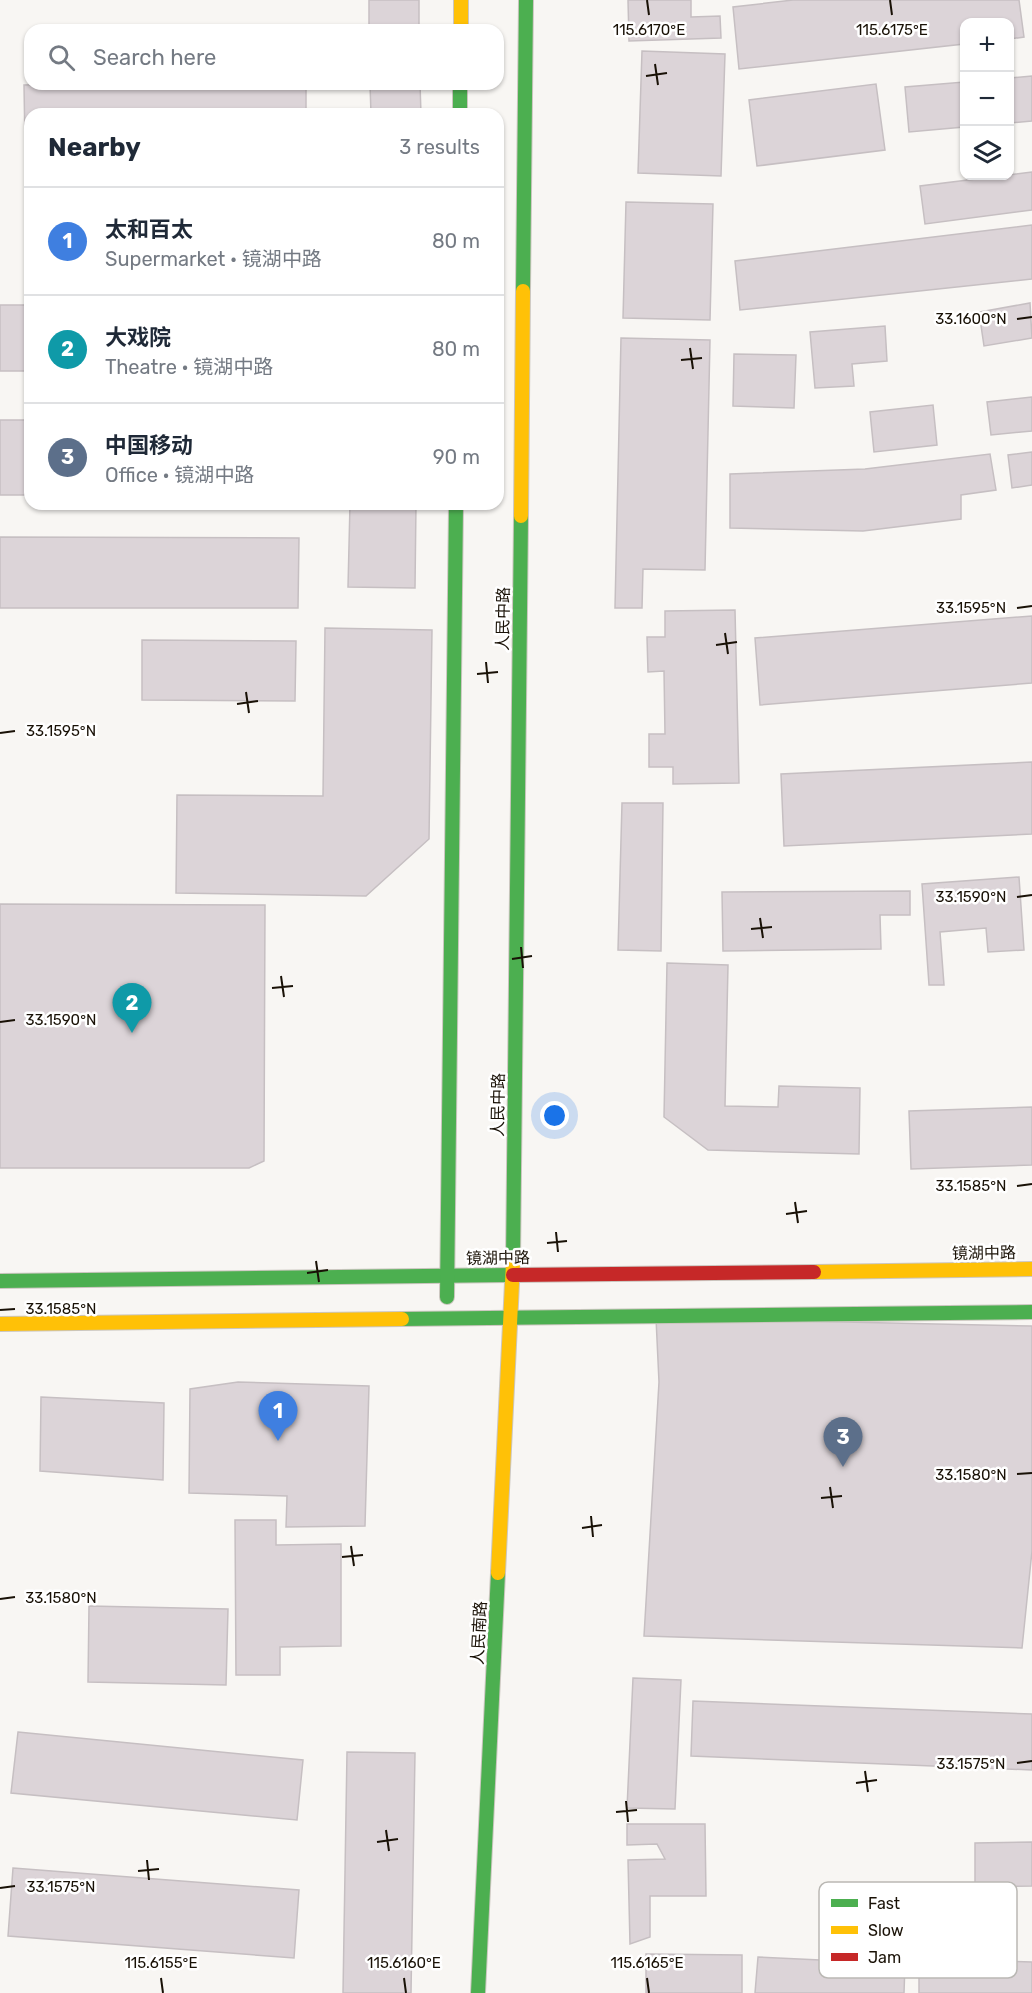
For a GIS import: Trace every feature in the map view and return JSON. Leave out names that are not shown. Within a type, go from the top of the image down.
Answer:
[{"type":"main road","points":[[461,0],[461,24]]},
{"type":"main road","name":"人民中路","points":[[513,1274],[526,0]]},
{"type":"main road","points":[[460,90],[460,108]]},
{"type":"main road","points":[[447,1320],[456,510]]},
{"type":"main road","name":"镜湖中路","points":[[0,1281],[1032,1269]]},
{"type":"main road","name":"人民南路","points":[[478,1993],[513,1274]]},
{"type":"main road","points":[[0,1324],[1032,1312]]},
{"type":"building","points":[[369,0],[419,0],[419,24],[369,24]]},
{"type":"building","points":[[628,0],[691,0],[691,17],[720,16],[721,38],[629,41]]},
{"type":"building","points":[[793,0],[1019,0],[1024,37],[1014,38],[1014,18],[960,18],[960,44],[739,69],[733,7]]},
{"type":"building","points":[[642,51],[725,54],[721,176],[638,173]]},
{"type":"building","points":[[1032,76],[1032,121],[1014,123],[1014,78]]},
{"type":"building","points":[[960,82],[960,127],[909,132],[905,87]]},
{"type":"building","points":[[876,84],[885,150],[757,166],[749,100]]},
{"type":"building","points":[[24,90],[306,90],[306,108],[24,108]]},
{"type":"building","points":[[370,90],[420,90],[421,108],[371,108]]},
{"type":"building","points":[[1032,172],[1032,210],[925,224],[920,186],[968,180],[1014,180],[1014,174]]},
{"type":"building","points":[[626,202],[713,204],[710,320],[623,318]]},
{"type":"building","points":[[1032,225],[1032,279],[740,310],[735,261]]},
{"type":"building","points":[[1030,303],[1032,338],[984,346],[979,312]]},
{"type":"building","points":[[0,305],[24,305],[24,371],[0,371]]},
{"type":"building","points":[[885,326],[887,361],[852,364],[854,386],[815,388],[810,332]]},
{"type":"building","points":[[621,338],[710,340],[705,570],[643,569],[642,608],[615,608]]},
{"type":"building","points":[[734,354],[796,355],[794,408],[733,406]]},
{"type":"building","points":[[1032,397],[1032,431],[991,435],[987,402]]},
{"type":"building","points":[[933,405],[937,445],[874,452],[870,412]]},
{"type":"building","points":[[0,420],[24,420],[24,495],[0,495]]},
{"type":"building","points":[[1032,452],[1032,485],[1012,488],[1008,455]]},
{"type":"building","points":[[990,454],[996,490],[961,495],[961,519],[863,531],[730,528],[730,474],[865,469]]},
{"type":"building","points":[[350,510],[416,510],[415,588],[348,587]]},
{"type":"building","points":[[0,537],[299,538],[298,608],[0,608]]},
{"type":"building","points":[[735,610],[739,783],[673,784],[673,767],[649,767],[649,734],[665,734],[664,671],[648,672],[647,637],[665,637],[665,611]]},
{"type":"building","points":[[1032,616],[1032,683],[760,705],[755,638]]},
{"type":"building","points":[[325,628],[432,630],[429,839],[366,896],[176,893],[177,795],[323,796]]},
{"type":"building","points":[[142,640],[296,641],[295,701],[142,700]]},
{"type":"building","points":[[1032,762],[1032,834],[784,846],[781,774]]},
{"type":"building","points":[[622,803],[663,803],[661,951],[618,950]]},
{"type":"building","points":[[1019,877],[1024,950],[988,952],[986,928],[940,932],[944,985],[929,985],[922,884]]},
{"type":"building","points":[[910,891],[910,915],[880,915],[881,949],[723,951],[722,892]]},
{"type":"building","points":[[0,904],[265,905],[264,1161],[249,1168],[0,1168]]},
{"type":"building","points":[[667,963],[728,965],[725,1106],[778,1107],[779,1086],[860,1088],[859,1154],[708,1150],[664,1117]]},
{"type":"building","points":[[1032,1107],[1032,1165],[911,1169],[909,1111]]},
{"type":"building","points":[[656,1318],[1032,1326],[1032,1551],[1022,1648],[644,1636],[659,1382]]},
{"type":"building","points":[[238,1382],[369,1386],[365,1526],[286,1527],[287,1496],[189,1493],[190,1389]]},
{"type":"building","points":[[41,1397],[164,1403],[163,1480],[40,1471]]},
{"type":"building","points":[[235,1520],[276,1520],[276,1545],[341,1544],[341,1646],[280,1647],[280,1675],[236,1675]]},
{"type":"building","points":[[89,1606],[228,1609],[226,1685],[88,1682]]},
{"type":"building","points":[[633,1678],[681,1680],[675,1809],[627,1808]]},
{"type":"building","points":[[693,1701],[1032,1714],[1032,1770],[691,1756]]},
{"type":"building","points":[[18,1732],[303,1760],[297,1820],[11,1793]]},
{"type":"building","points":[[347,1752],[415,1753],[411,1993],[343,1993]]},
{"type":"building","points":[[627,1824],[705,1824],[706,1896],[650,1896],[650,1937],[630,1944],[628,1860],[665,1859],[657,1844],[627,1845]]},
{"type":"building","points":[[1032,1842],[1032,1886],[1017,1886],[1017,1882],[975,1882],[975,1843]]},
{"type":"building","points":[[13,1868],[299,1890],[294,1958],[8,1936]]},
{"type":"building","points":[[646,1954],[742,1955],[742,1993],[646,1993]]},
{"type":"building","points":[[758,1957],[819,1960],[819,1978],[905,1978],[904,1993],[755,1993]]},
{"type":"building","points":[[1017,1962],[1032,1962],[1032,1993],[919,1993],[919,1978],[1017,1978]]},
{"type":"traffic: fast","points":[[523,291],[526,0]]},
{"type":"traffic: fast","points":[[460,90],[460,108]]},
{"type":"traffic: fast","points":[[447,1297],[456,510]]},
{"type":"traffic: fast","points":[[513,1262],[521,516]]},
{"type":"traffic: fast","points":[[0,1281],[513,1275]]},
{"type":"traffic: fast","points":[[402,1319],[1032,1312]]},
{"type":"traffic: fast","points":[[478,1993],[498,1573]]},
{"type":"traffic: slow","points":[[461,0],[461,24]]},
{"type":"traffic: slow","points":[[521,516],[523,291]]},
{"type":"traffic: slow","points":[[498,1573],[513,1262]]},
{"type":"traffic: slow","points":[[814,1272],[1032,1269]]},
{"type":"traffic: slow","points":[[0,1324],[402,1319]]},
{"type":"traffic: jam","points":[[513,1275],[814,1272]]},
{"type":"place","name":"大戏院","points":[[132,1033]]},
{"type":"place","name":"太和百太","points":[[278,1441]]},
{"type":"place","name":"中国移动","points":[[843,1467]]}]
